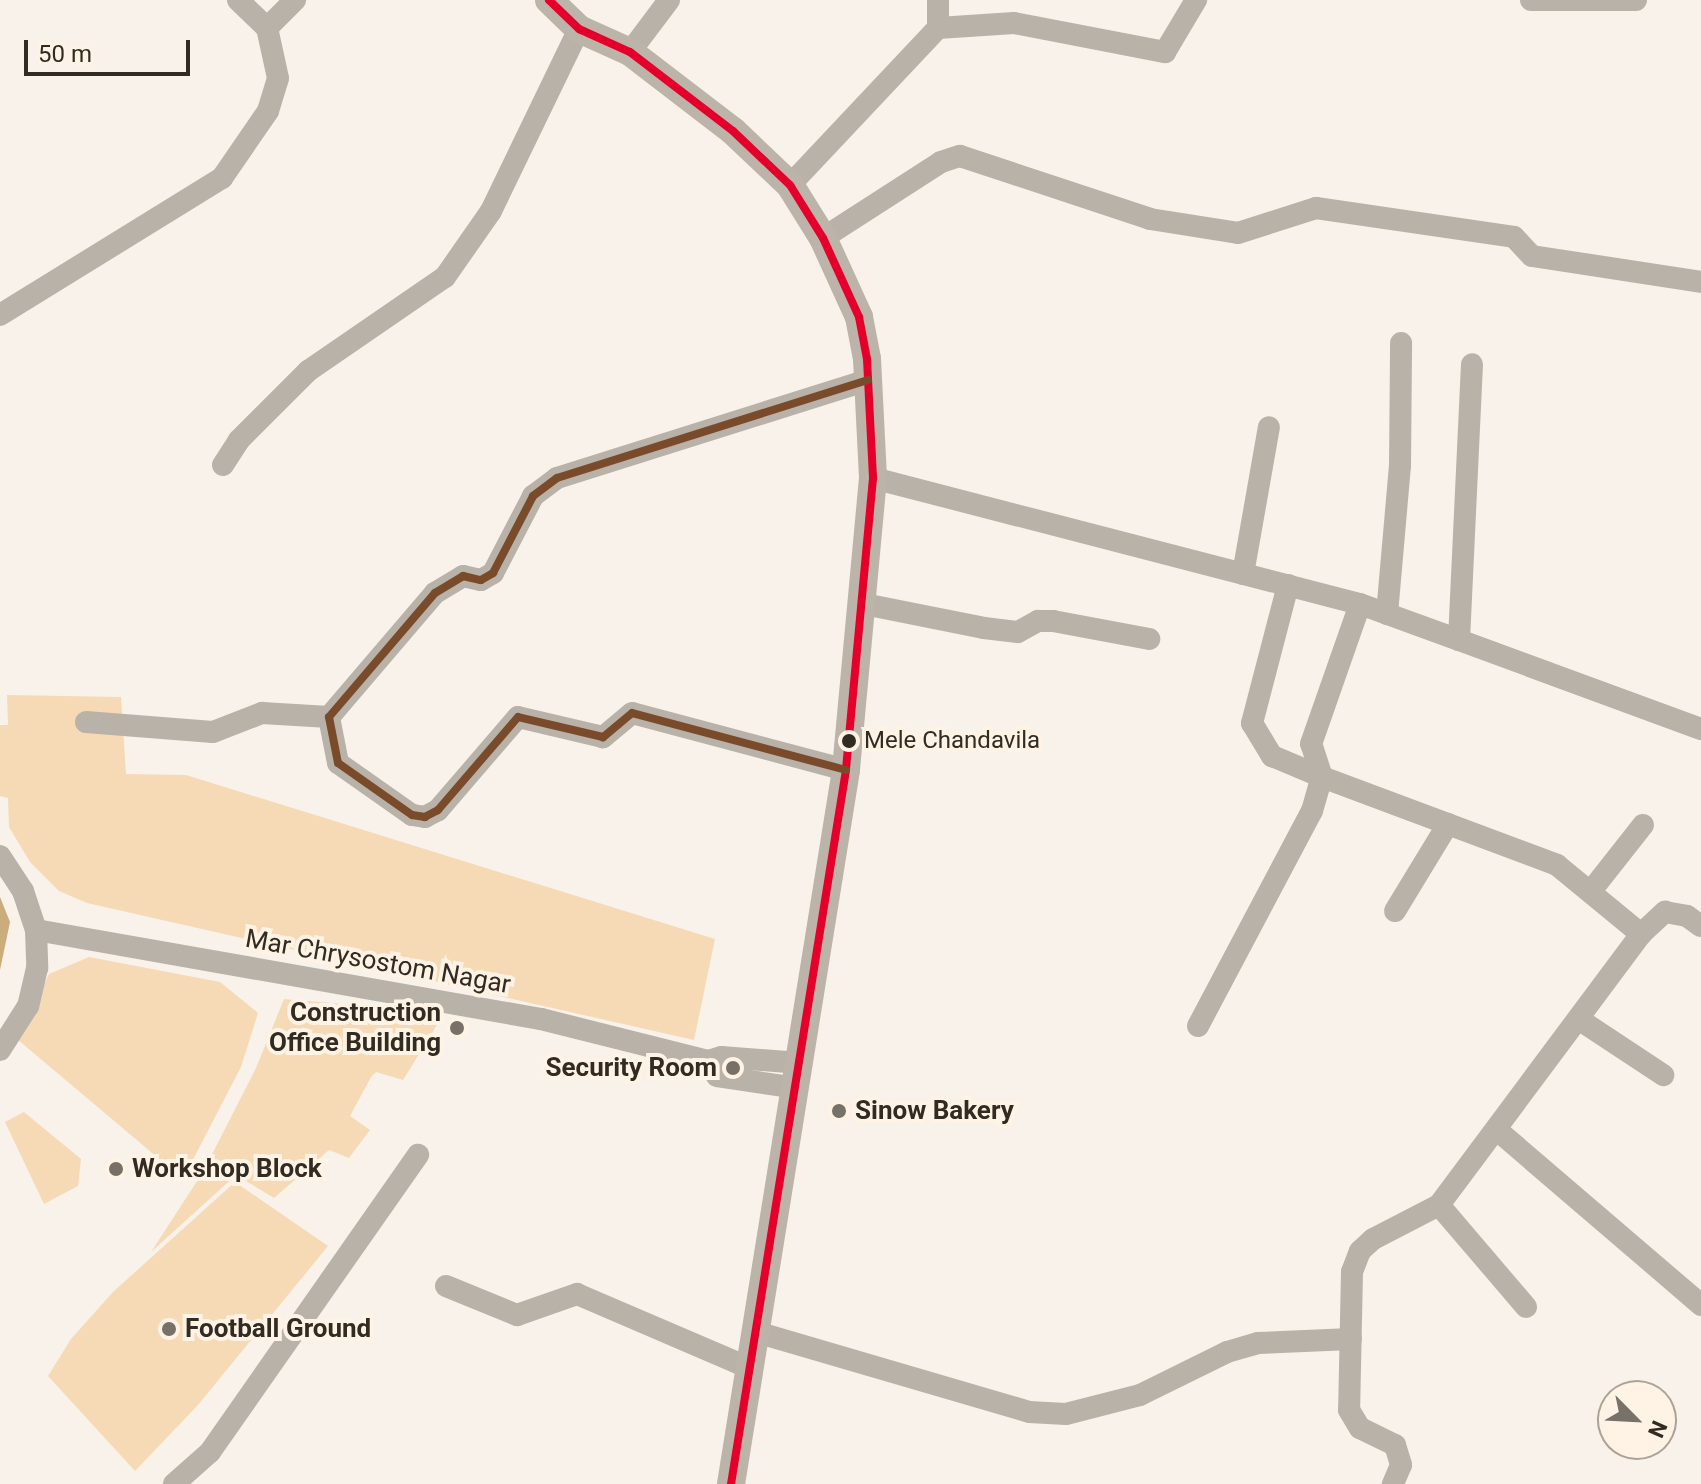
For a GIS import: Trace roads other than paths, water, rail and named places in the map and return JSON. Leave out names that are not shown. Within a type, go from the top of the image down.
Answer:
[{"type":"main road","points":[[549,0],[579,29],[630,52],[733,131],[790,185],[823,238],[859,317],[868,380],[873,478],[864,604],[846,770],[731,1484]]},
{"type":"street","points":[[0,315],[222,178],[268,111],[278,78],[267,28],[238,0]]},
{"type":"street","points":[[267,28],[295,0]]},
{"type":"street","points":[[630,52],[669,0]]},
{"type":"street","points":[[938,0],[938,28]]},
{"type":"street","points":[[790,185],[938,28],[1014,23],[1165,52],[1196,0]]},
{"type":"street","points":[[1540,0],[1636,0]]},
{"type":"street","points":[[223,465],[239,440],[308,371],[445,277],[491,211],[579,29]]},
{"type":"street","points":[[823,238],[941,162],[960,156],[1150,219],[1238,233],[1316,208],[1514,237],[1532,256],[1701,282]]},
{"type":"street","points":[[1387,614],[1400,466],[1401,343]]},
{"type":"street","points":[[1459,640],[1472,364]]},
{"type":"street","points":[[329,717],[435,593],[463,576],[481,580],[493,573],[533,496],[557,478],[868,380]]},
{"type":"street","points":[[1243,574],[1269,427]]},
{"type":"street","points":[[873,478],[1360,604],[1701,729]]},
{"type":"street","points":[[1288,585],[1252,723],[1272,756],[1557,865],[1641,934]]},
{"type":"street","points":[[864,604],[995,630],[1018,632],[1038,621],[1053,621],[1149,639]]},
{"type":"street","points":[[1198,1026],[1312,811],[1322,777],[1311,744],[1360,604]]},
{"type":"street","points":[[86,722],[213,732],[262,713],[329,717]]},
{"type":"street","points":[[329,717],[338,763],[412,815],[425,817],[438,810],[518,717],[603,737],[632,713],[846,770]]},
{"type":"street","points":[[1395,911],[1448,824]]},
{"type":"street","points":[[1591,891],[1643,825]]},
{"type":"street","points":[[0,856],[23,891],[36,930],[37,968],[28,1006],[0,1050]]},
{"type":"street","points":[[1393,1484],[1401,1465],[1395,1445],[1351,1421],[1352,1272],[1360,1251],[1373,1239],[1439,1205],[1580,1020],[1641,934],[1665,912],[1687,916],[1701,926]]},
{"type":"street","name":"Mar Chrysostom Nagar","points":[[36,930],[541,1019],[708,1061],[721,1057],[798,1075]]},
{"type":"street","points":[[1580,1020],[1663,1075]]},
{"type":"street","points":[[1497,1130],[1701,1305]]},
{"type":"street","points":[[174,1484],[210,1452],[418,1155]]},
{"type":"street","points":[[1439,1205],[1526,1307]]},
{"type":"street","points":[[446,1286],[517,1315],[577,1294],[750,1368]]},
{"type":"street","points":[[756,1332],[1029,1412],[1066,1414],[1140,1395],[1227,1352],[1258,1343],[1351,1339]]},
{"type":"place","name":"Mele Chandavila","points":[[849,741]]},
{"type":"place","name":"Construction Office Building","points":[[457,1028]]},
{"type":"place","name":"Security Room","points":[[733,1068]]},
{"type":"place","name":"Sinow Bakery","points":[[839,1111]]},
{"type":"place","name":"Workshop Block","points":[[116,1169]]},
{"type":"place","name":"Football Ground","points":[[169,1329]]}]
